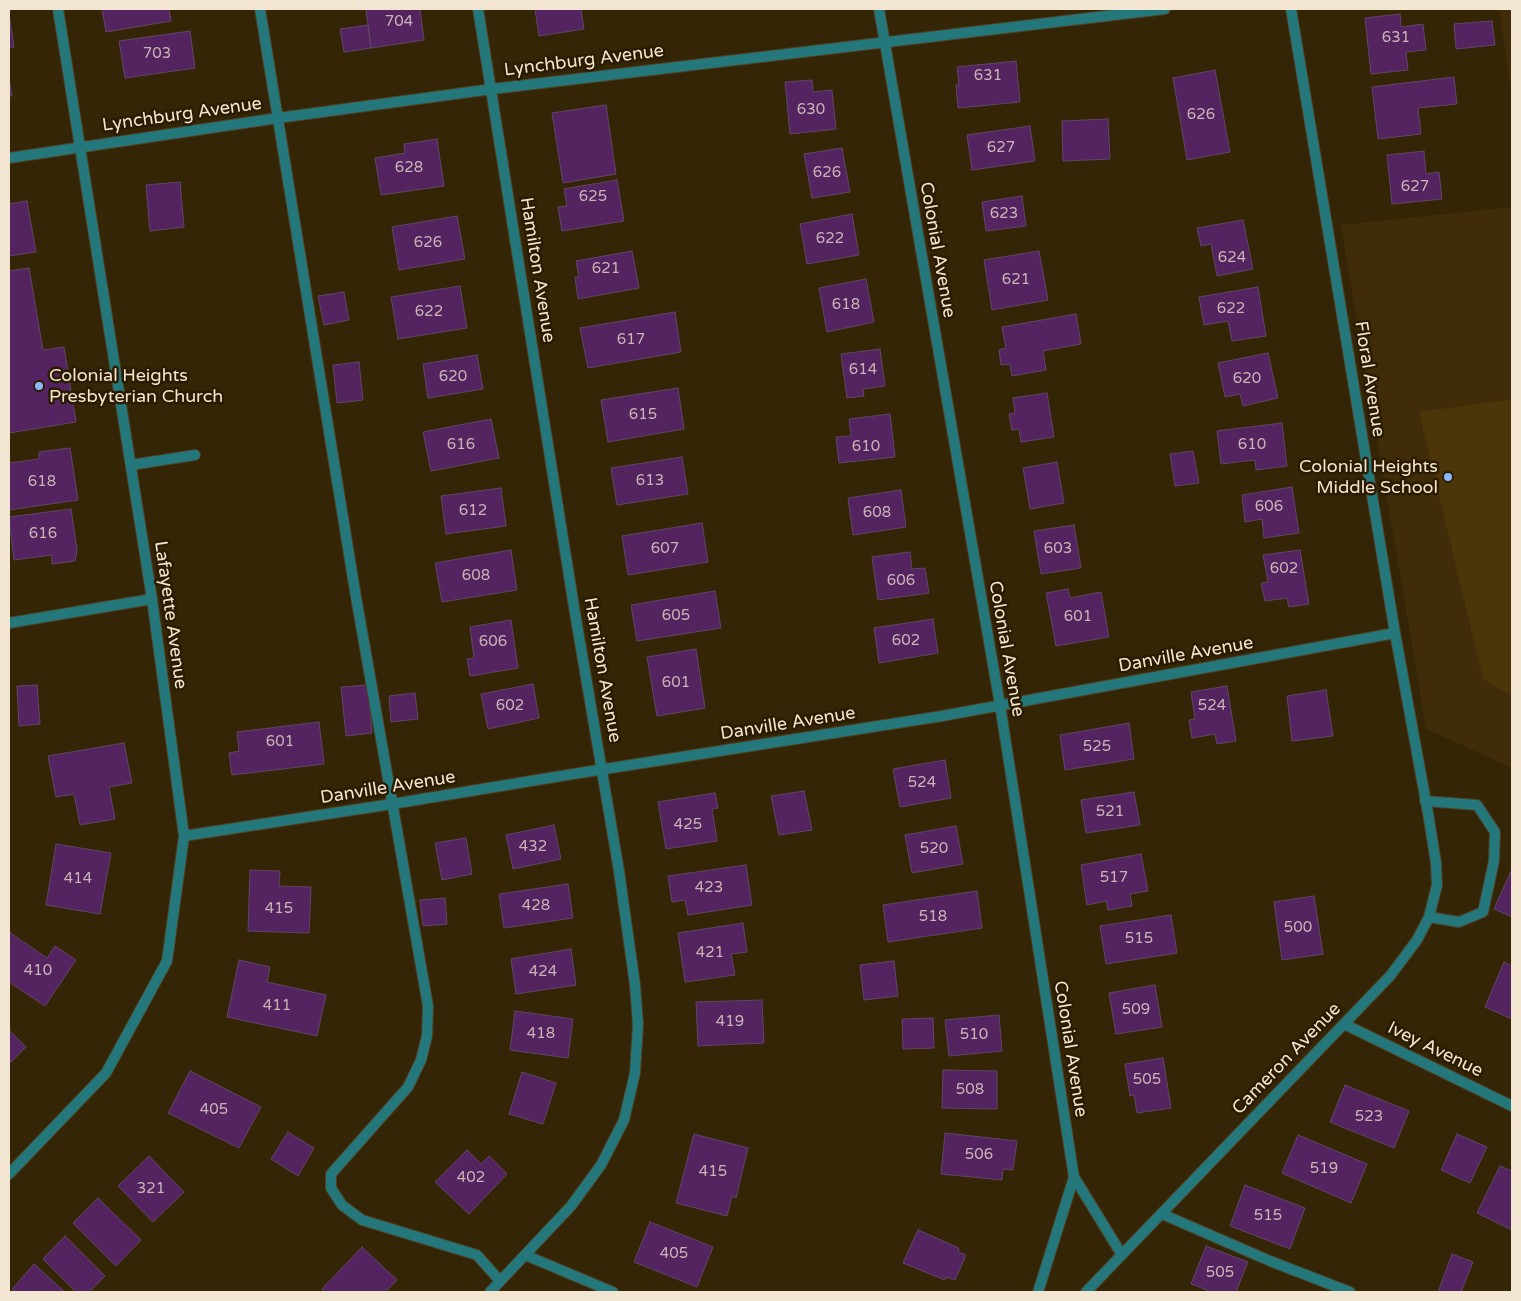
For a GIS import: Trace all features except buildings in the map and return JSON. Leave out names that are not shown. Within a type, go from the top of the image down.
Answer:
[{"type":"street","name":"Lafayette Avenue","points":[[9,1174],[106,1073],[167,961],[184,836],[152,600],[58,9]]},
{"type":"street","points":[[260,9],[352,577],[428,1006],[427,1036],[421,1060],[408,1086],[331,1174],[331,1188],[342,1205],[362,1220],[477,1255],[500,1281]]},
{"type":"street","name":"Hamilton Avenue","points":[[478,9],[619,871],[635,985],[638,1024],[635,1073],[624,1120],[601,1165],[572,1206],[490,1292]]},
{"type":"street","name":"Colonial Avenue","points":[[880,9],[1000,705],[1074,1176],[1038,1292]]},
{"type":"street","name":"Lynchburg Avenue","points":[[9,158],[81,146],[492,89],[1165,9]]},
{"type":"street","name":"Floral Avenue","points":[[1291,9],[1395,633],[1428,813]]},
{"type":"street","points":[[131,465],[195,454]]},
{"type":"street","points":[[9,623],[152,600]]},
{"type":"street","name":"Danville Avenue","points":[[184,836],[942,716],[1395,633]]},
{"type":"street","points":[[1425,800],[1477,805],[1495,832],[1494,861],[1483,912],[1459,922],[1429,917]]},
{"type":"street","name":"Cameron Avenue","points":[[1086,1292],[1390,976],[1417,940],[1429,917],[1437,885],[1436,863],[1428,813]]},
{"type":"street","name":"Ivey Avenue","points":[[1344,1024],[1512,1106]]},
{"type":"street","points":[[1074,1176],[1122,1255]]},
{"type":"street","points":[[1162,1214],[1350,1292]]},
{"type":"street","points":[[525,1255],[613,1292]]},
{"type":"shaded area","points":[[1499,9],[1512,9],[1512,98]]},
{"type":"shaded area","name":"Colonial Heights Middle School","points":[[1512,207],[1512,768],[1426,729],[1341,225]]},
{"type":"shaded area","points":[[1512,399],[1512,696],[1483,679],[1419,412]]},
{"type":"place","name":"Colonial Heights Presbyterian Church","points":[[39,386]]},
{"type":"place","name":"Colonial Heights Middle School","points":[[1448,477]]}]
